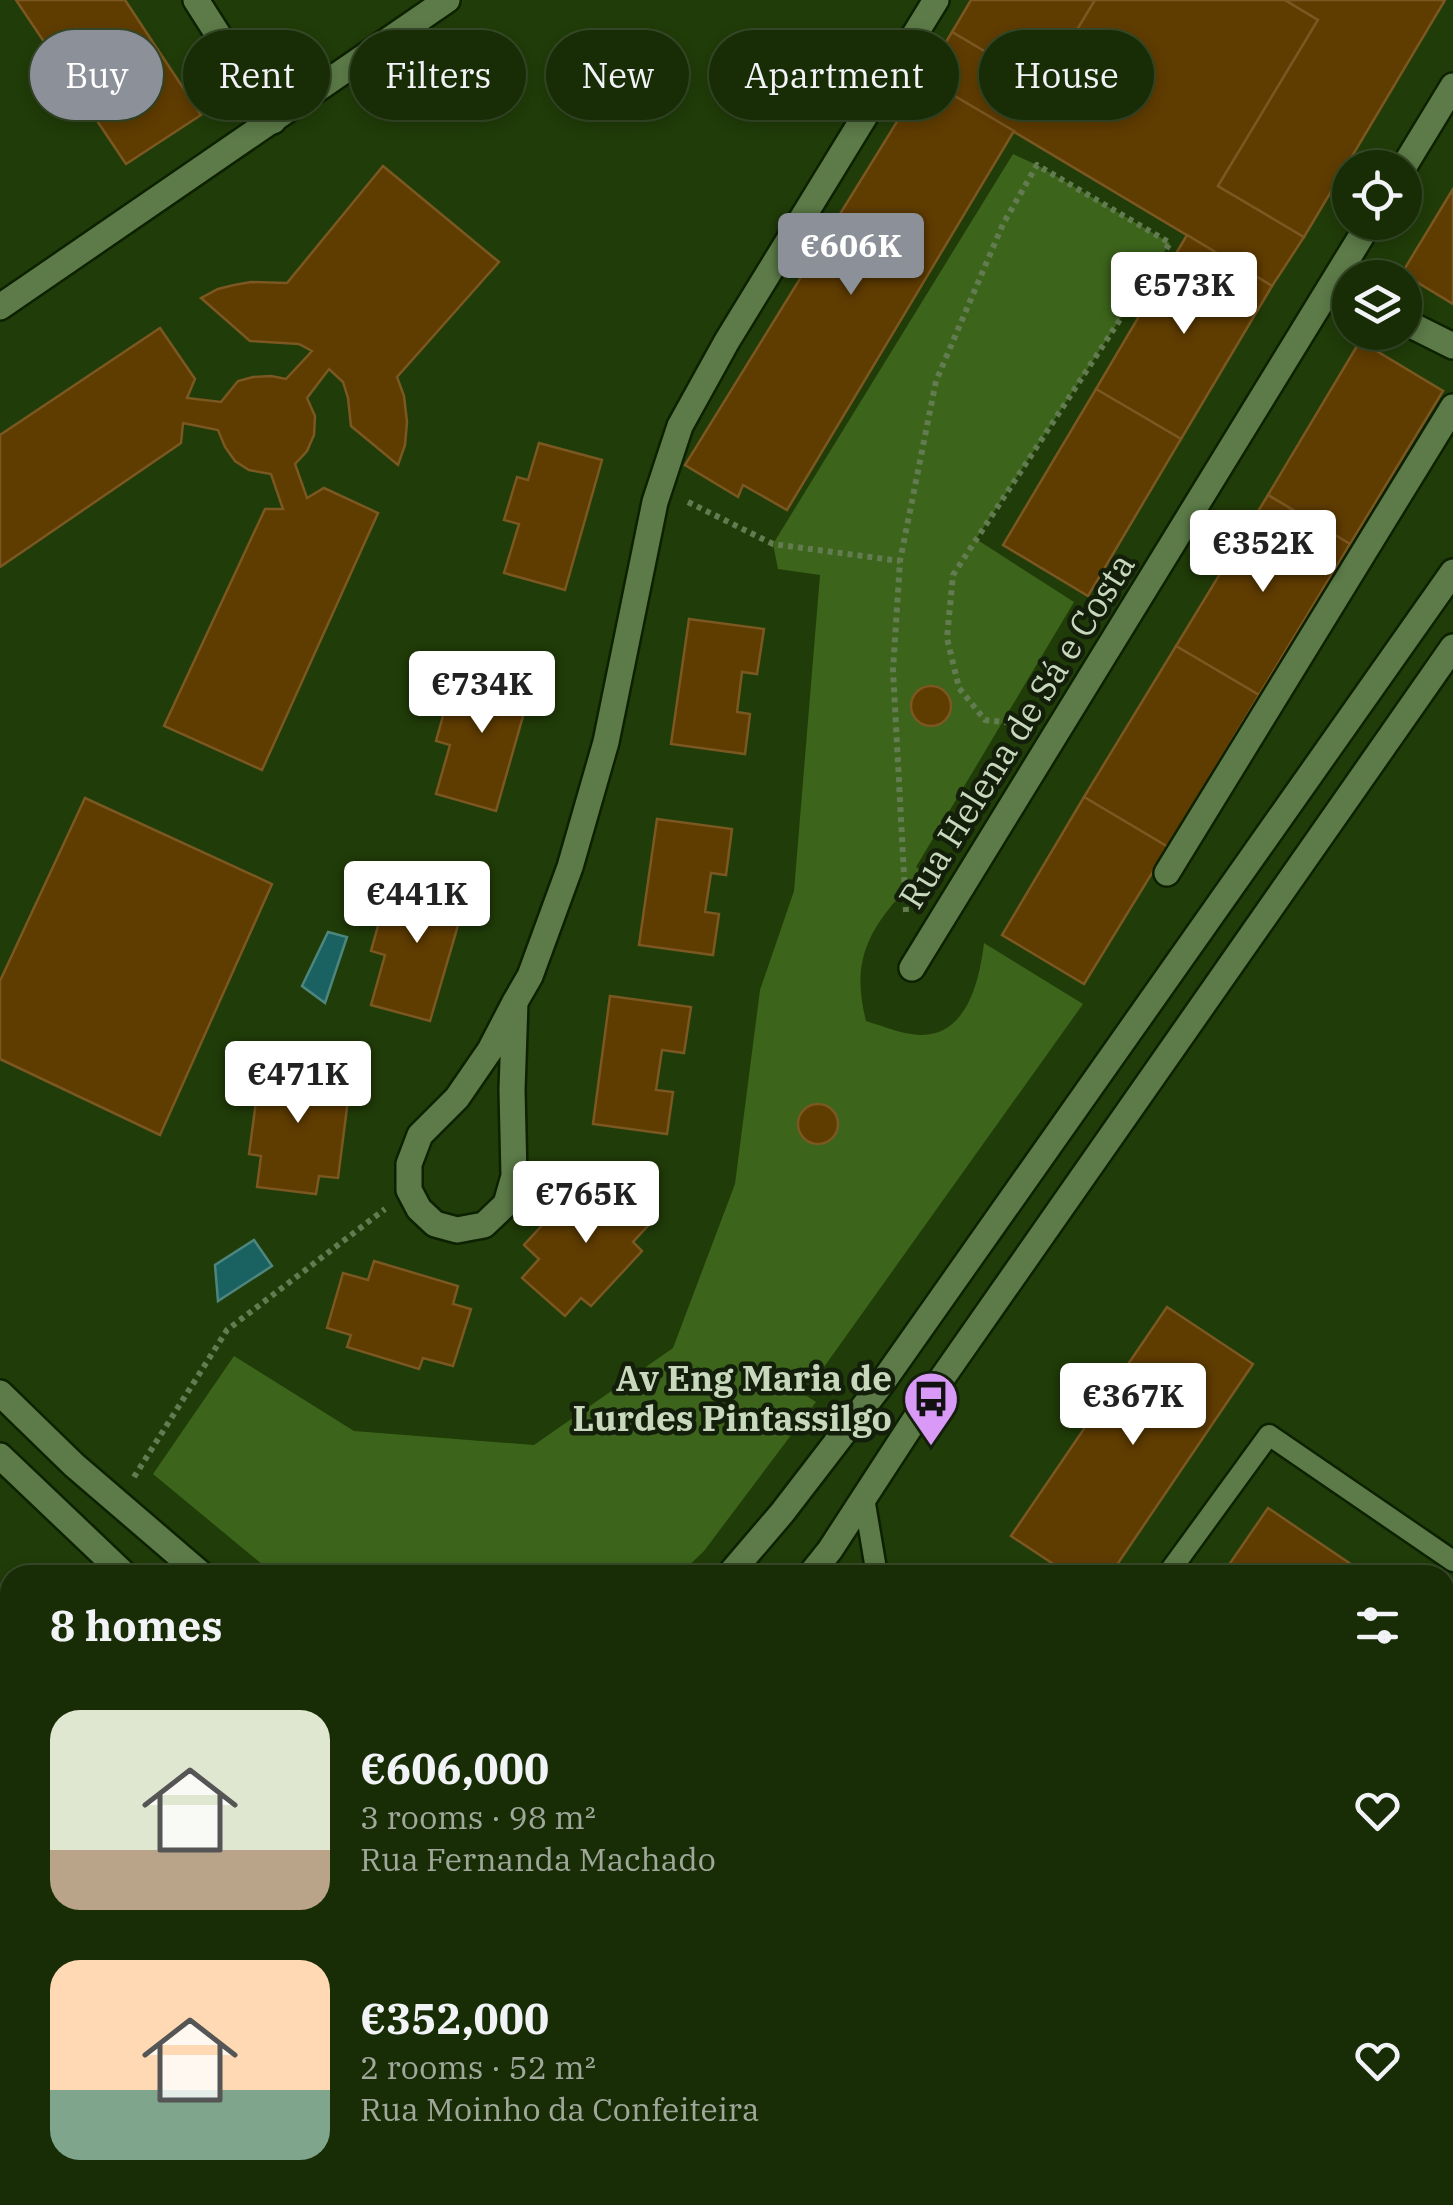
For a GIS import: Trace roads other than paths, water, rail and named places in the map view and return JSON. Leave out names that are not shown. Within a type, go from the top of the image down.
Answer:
[{"type":"street","points":[[196,0],[273,121]]},
{"type":"street","points":[[0,308],[447,0]]},
{"type":"street","points":[[516,1002],[514,1176],[506,1204],[484,1225],[458,1230],[435,1224],[419,1210],[409,1190],[409,1164],[420,1135],[458,1098],[490,1050],[530,976],[590,802],[660,488],[680,426],[936,0]]},
{"type":"street","points":[[1414,150],[1453,86]]},
{"type":"street","name":"Rua Helena de Sá e Costa","points":[[912,968],[1060,727],[1332,302]]},
{"type":"street","points":[[1422,330],[1453,346]]},
{"type":"street","points":[[1167,872],[1453,407]]},
{"type":"street","points":[[738,1565],[882,1383],[1453,572]]},
{"type":"street","points":[[818,1565],[938,1384],[1453,647]]},
{"type":"street","points":[[0,1393],[74,1465],[190,1565]]},
{"type":"street","points":[[0,1456],[114,1565]]},
{"type":"lane","points":[[1174,1565],[1269,1435],[1453,1561]]},
{"type":"lane","points":[[864,1498],[875,1565]]},
{"type":"water","points":[[328,932],[347,937],[325,1003],[302,986]]},
{"type":"water","points":[[254,1240],[272,1266],[218,1301],[215,1265]]},
{"type":"place","name":"Av Eng Maria de Lurdes Pintassilgo","points":[[931,1448]]}]
